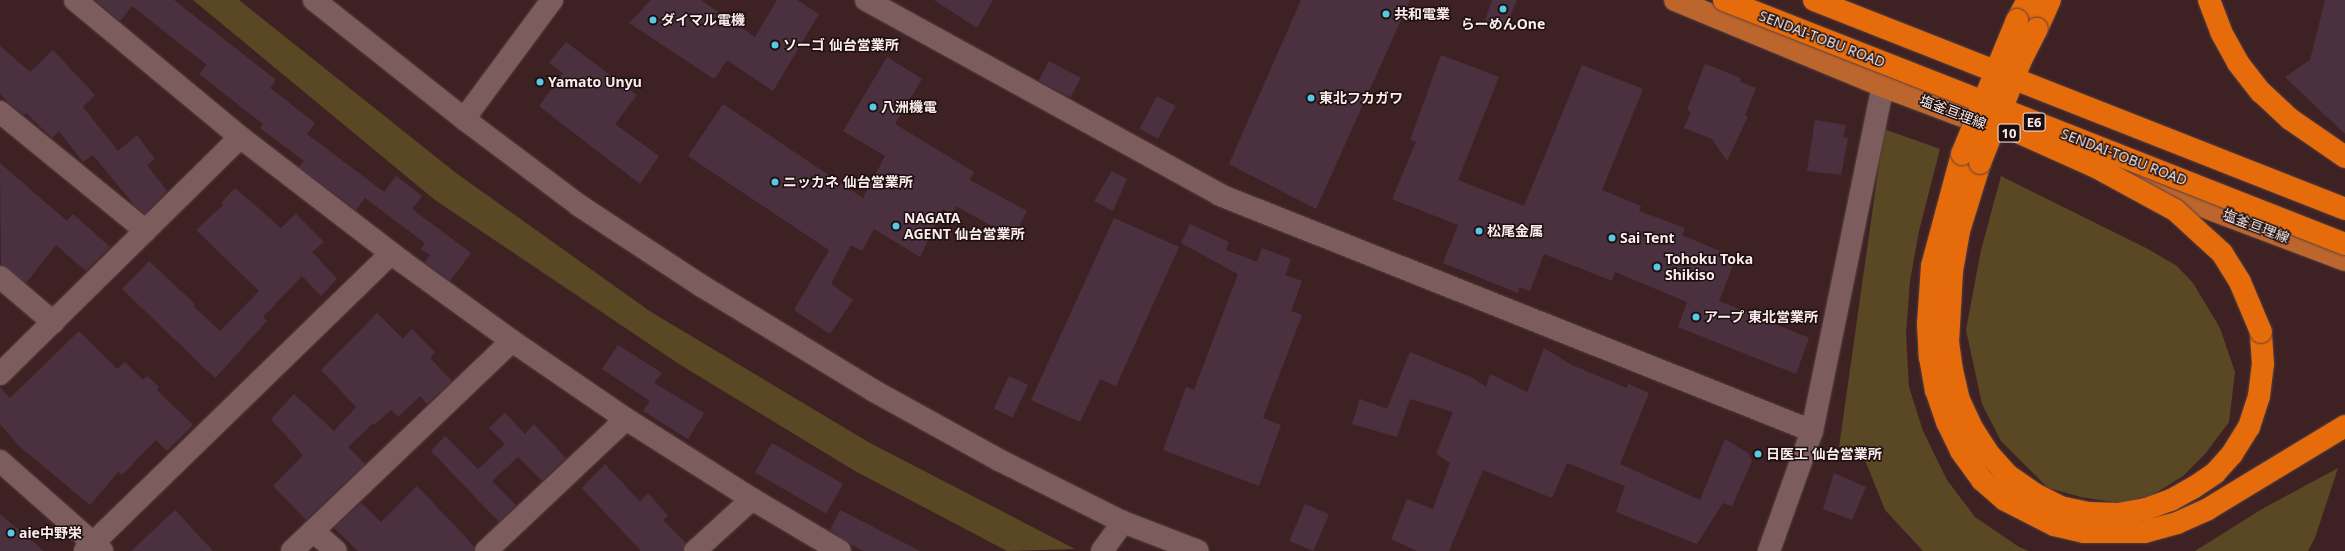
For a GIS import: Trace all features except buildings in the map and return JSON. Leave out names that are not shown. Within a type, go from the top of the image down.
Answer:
[{"type":"highway","points":[[1719,0],[2096,167],[2146,192],[2175,210],[2222,253],[2240,282],[2261,332],[2262,364],[2259,396],[2249,427],[2232,454],[2214,473],[2193,488],[2171,500],[2146,509],[2118,514],[2088,513],[2060,507],[2034,493],[2009,476],[1988,453],[1972,428],[1959,400],[1952,370],[1948,342],[1952,271],[1971,158],[2021,60],[2037,29],[2050,0]]},
{"type":"highway","name":"SENDAI-TOBU ROAD","points":[[1724,0],[2345,244]]},
{"type":"highway","name":"E6","points":[[1814,0],[2345,209]]},
{"type":"highway","points":[[2028,0],[2017,20],[1971,158],[1932,266],[1928,324],[1930,357],[1936,390],[1947,422],[1961,451],[1982,480],[2005,500],[2054,525],[2084,532],[2114,534],[2144,532],[2177,522],[2208,509],[2243,490],[2345,426]]},
{"type":"highway","points":[[2209,0],[2221,32],[2238,63],[2261,92],[2290,119],[2345,157]]},
{"type":"main road","name":"塩釜亘理線","points":[[1675,0],[1883,86],[2345,260]]},
{"type":"main road","points":[[1830,0],[1981,63],[2226,158],[2345,200]]},
{"type":"street","points":[[75,0],[240,138],[391,253],[512,340],[626,419],[752,499],[840,551]]},
{"type":"street","points":[[314,0],[464,119],[580,206],[702,286],[867,387],[999,460],[1123,522],[1198,551]]},
{"type":"street","points":[[464,119],[552,0]]},
{"type":"street","points":[[866,0],[1220,195],[1812,431]]},
{"type":"street","points":[[1769,551],[1812,431],[1883,86]]},
{"type":"street","points":[[0,112],[146,231]]},
{"type":"street","points":[[0,374],[240,138]]},
{"type":"street","points":[[0,461],[93,548],[391,253]]},
{"type":"street","points":[[0,277],[53,322]]},
{"type":"street","points":[[292,551],[512,340]]},
{"type":"street","points":[[486,551],[626,419]]},
{"type":"street","points":[[695,551],[752,499]]},
{"type":"street","points":[[1102,551],[1123,522]]},
{"type":"street","points":[[313,531],[336,551]]},
{"type":"shaded area","points":[[193,0],[239,0],[456,173],[651,312],[870,443],[1075,549],[1007,551],[855,471],[679,364],[435,200]]},
{"type":"shaded area","points":[[1884,129],[1940,149],[1919,231],[1910,281],[1906,334],[1909,387],[1923,431],[1947,480],[1975,517],[2019,547],[2029,551],[1923,551],[1885,510],[1863,455],[1839,447]]},
{"type":"shaded area","points":[[2001,176],[2148,249],[2177,266],[2193,283],[2220,328],[2235,372],[2229,422],[2205,454],[2183,476],[2151,496],[2118,503],[2081,497],[2048,488],[2001,441],[1982,404],[1966,330],[1981,250]]},
{"type":"shaded area","points":[[2338,468],[2315,538],[2308,551],[2195,551],[2262,509]]},
{"type":"place","name":"らーめんOne","points":[[1503,9]]},
{"type":"place","name":"共和電業","points":[[1386,14]]},
{"type":"place","name":"ダイマル電機","points":[[653,20]]},
{"type":"place","name":"ソーゴ 仙台営業所","points":[[775,45]]},
{"type":"place","name":"Yamato Unyu","points":[[540,82]]},
{"type":"place","name":"東北フカガワ","points":[[1311,98]]},
{"type":"place","name":"八洲機電","points":[[873,107]]},
{"type":"place","name":"ニッカネ 仙台営業所","points":[[775,182]]},
{"type":"place","name":"NAGATA AGENT 仙台営業所","points":[[896,226]]},
{"type":"place","name":"松尾金属","points":[[1479,231]]},
{"type":"place","name":"Sai Tent","points":[[1612,238]]},
{"type":"place","name":"Tohoku Toka Shikiso","points":[[1657,267]]},
{"type":"place","name":"アープ 東北営業所","points":[[1696,317]]},
{"type":"place","name":"日医工 仙台営業所","points":[[1758,454]]},
{"type":"place","name":"aie中野栄","points":[[11,533]]}]
